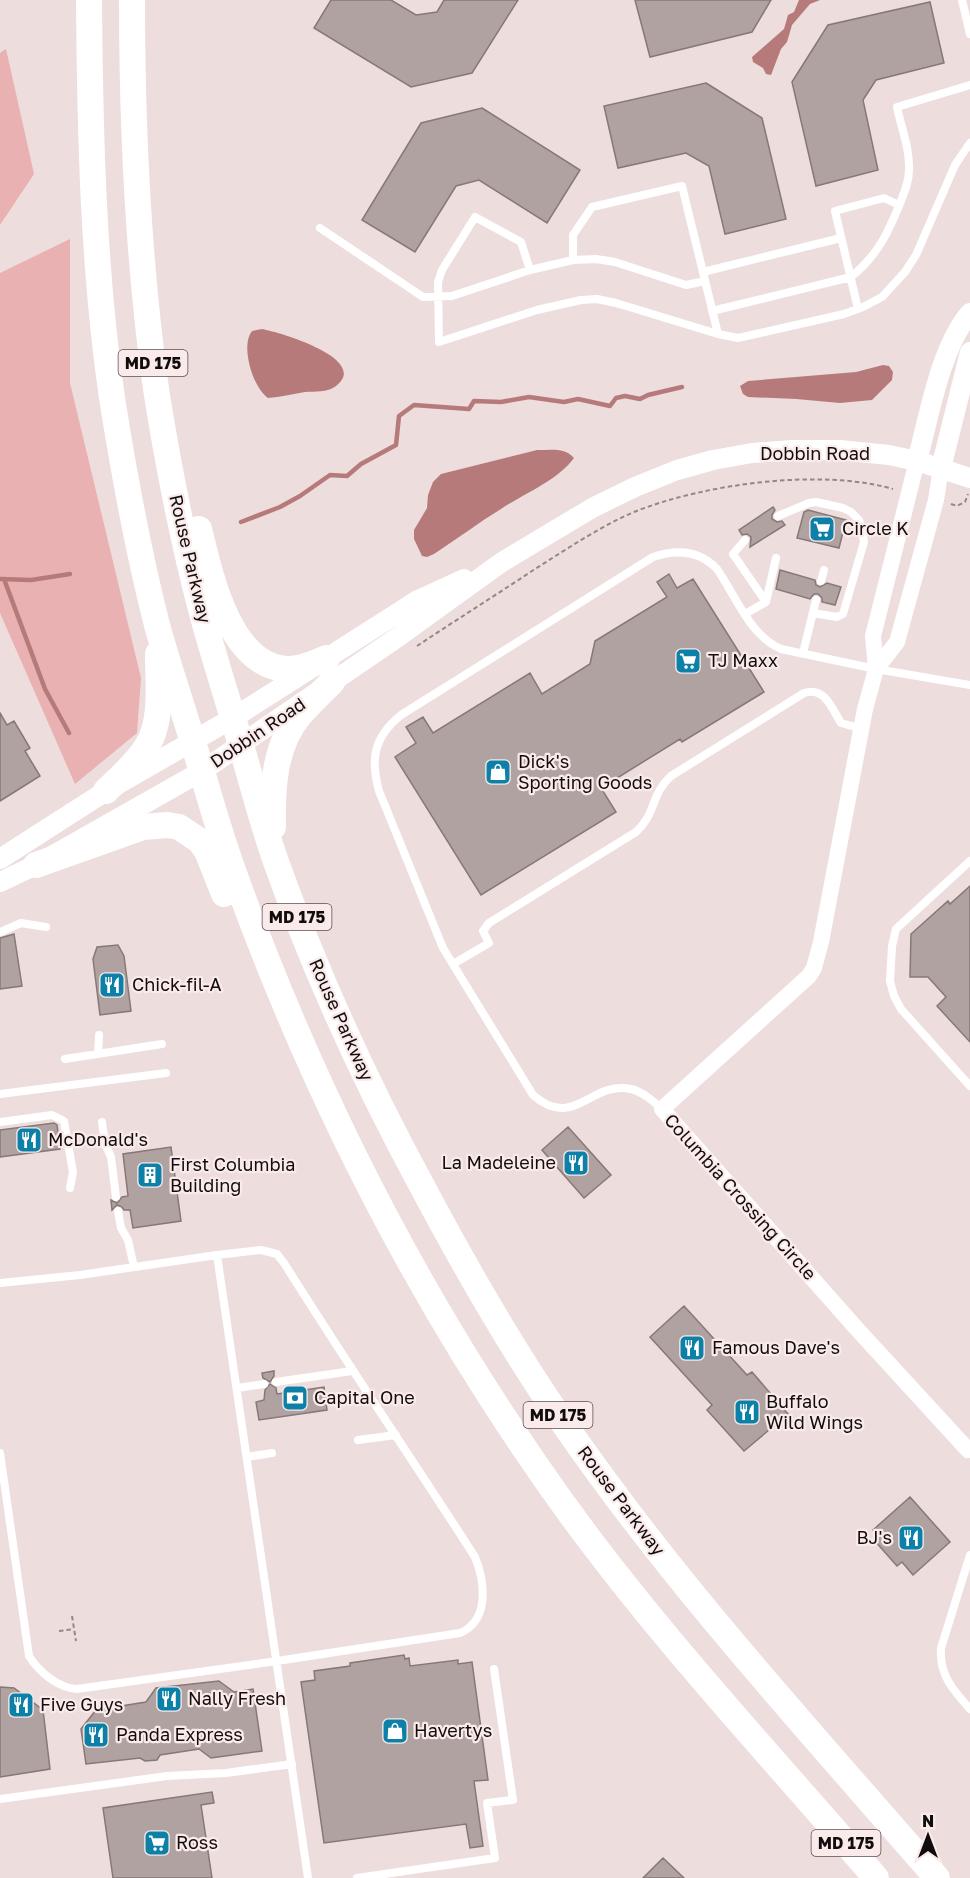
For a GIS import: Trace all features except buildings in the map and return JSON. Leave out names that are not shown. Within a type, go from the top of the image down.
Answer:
[{"type":"main road","name":"MD 175","points":[[88,0],[92,160],[102,317],[112,400],[136,530],[158,627],[233,870],[291,1020],[322,1089],[413,1267],[492,1397],[573,1517],[666,1634],[876,1878]]},
{"type":"main road","name":"Rouse Parkway","points":[[132,0],[132,97],[141,246],[157,391],[180,519],[202,616],[274,854],[302,932],[363,1070],[451,1242],[504,1332],[560,1418],[649,1541],[937,1878]]},
{"type":"main road","points":[[141,246],[168,390],[196,515],[206,555],[229,622],[240,641],[252,655],[263,663],[288,669],[303,667],[329,670],[282,746],[274,786],[274,854]]},
{"type":"main road","points":[[106,791],[140,757],[154,731],[158,689],[158,627]]},
{"type":"main road","points":[[36,865],[143,827],[156,825],[179,827],[200,841],[207,851],[246,954],[280,1025],[360,1178],[413,1267]]},
{"type":"main road","points":[[870,1801],[946,1878]]},
{"type":"main road","points":[[816,1808],[865,1878]]},
{"type":"street","points":[[917,461],[948,353],[961,323],[970,313]]},
{"type":"street","points":[[941,468],[970,352]]},
{"type":"street","name":"Dobbin Road","points":[[0,858],[106,791],[193,740],[398,637],[502,562],[594,507],[677,470],[752,453],[840,450],[890,455],[970,478]]},
{"type":"street","name":"Columbia Crossing Circle","points":[[917,461],[873,636],[876,669],[814,968],[809,976],[662,1109],[969,1450]]},
{"type":"street","name":"Columbia Crossing Circle","points":[[876,669],[897,642],[936,500],[941,468]]},
{"type":"street","name":"Dobbin Road","points":[[0,882],[36,865],[202,771],[241,744],[329,670]]},
{"type":"lane","points":[[962,0],[970,34]]},
{"type":"lane","points":[[712,311],[850,277],[862,268],[888,234],[909,181],[897,107],[970,85]]},
{"type":"lane","points":[[530,270],[521,242],[476,217],[442,270],[438,282],[439,342],[537,309],[581,300],[597,299],[616,303],[738,338],[750,337],[858,309],[882,297],[905,272],[916,255],[955,165],[967,155],[970,143]]},
{"type":"lane","points":[[573,260],[573,235],[592,207],[682,186],[718,334]]},
{"type":"lane","points":[[858,309],[834,211],[884,198],[899,205]]},
{"type":"lane","points":[[320,228],[423,297],[437,298],[452,296],[530,270],[573,260],[615,262],[686,285],[704,276],[841,238]]},
{"type":"lane","points":[[778,516],[809,502],[823,502],[851,512],[859,520],[864,542],[843,614],[837,617],[813,613]]},
{"type":"lane","points":[[746,540],[733,554],[766,602]]},
{"type":"lane","points":[[662,1109],[640,1092],[621,1088],[602,1092],[569,1108],[550,1107],[533,1095],[443,948],[379,790],[375,775],[376,747],[382,734],[390,723],[401,715],[653,557],[678,551],[710,561],[723,576],[753,626],[770,644],[781,649],[876,669],[970,685]]},
{"type":"lane","points":[[745,614],[766,602],[776,558]]},
{"type":"lane","points":[[821,581],[824,570]]},
{"type":"lane","points":[[803,653],[816,600]]},
{"type":"lane","points":[[453,964],[489,943],[483,931],[489,923],[636,832],[647,820],[660,787],[670,776],[804,693],[810,691],[820,693],[826,698],[841,723],[862,729]]},
{"type":"lane","points":[[970,861],[896,929],[892,946],[890,981],[901,1009],[970,1086]]},
{"type":"lane","points":[[0,932],[21,923],[46,927]]},
{"type":"lane","points":[[98,1054],[99,1035]]},
{"type":"lane","points":[[65,1059],[162,1044]]},
{"type":"lane","points":[[0,1094],[166,1073]]},
{"type":"lane","points":[[0,1122],[52,1115],[63,1121],[73,1172],[70,1188]]},
{"type":"lane","points":[[102,1122],[105,1144],[111,1157],[116,1197]]},
{"type":"lane","points":[[118,1211],[134,1267]]},
{"type":"lane","points":[[0,1284],[261,1250],[277,1254],[475,1557],[480,1569],[482,1587],[480,1616],[470,1629],[460,1633],[77,1689],[60,1685],[33,1663],[29,1656],[0,1453]]},
{"type":"lane","points":[[217,1255],[308,1878]]},
{"type":"lane","points":[[276,1383],[352,1371]]},
{"type":"lane","points":[[237,1388],[264,1384]]},
{"type":"lane","points":[[358,1440],[396,1435]]},
{"type":"lane","points":[[247,1457],[272,1453]]},
{"type":"lane","points":[[970,1555],[941,1648],[940,1658],[945,1679],[970,1709]]},
{"type":"lane","points":[[357,1878],[495,1858],[487,1803],[513,1800],[494,1669]]},
{"type":"lane","points":[[0,1799],[167,1776],[226,1773],[292,1764]]},
{"type":"path","points":[[417,646],[582,540],[634,512],[684,497],[739,486],[793,479],[842,480],[887,487]]},
{"type":"path","points":[[957,506],[966,502]]},
{"type":"path","points":[[72,1616],[76,1641]]},
{"type":"path","points":[[59,1631],[74,1629]]},
{"type":"shaded area","points":[[799,0],[820,0],[810,4],[792,25],[787,42],[781,49],[771,75],[766,74],[763,68],[753,62],[752,57],[784,29],[788,15],[794,12]]},
{"type":"shaded area","points":[[6,49],[34,174],[0,225],[0,53]]},
{"type":"shaded area","points":[[70,239],[70,383],[141,678],[137,733],[75,784],[0,613],[0,273]]},
{"type":"shaded area","points":[[262,329],[286,335],[318,348],[342,366],[344,376],[336,386],[329,390],[268,398],[253,376],[247,346],[252,331]]},
{"type":"shaded area","points":[[883,365],[889,366],[893,372],[892,380],[872,400],[840,403],[748,397],[743,394],[740,386],[748,381],[856,372]]},
{"type":"shaded area","points":[[537,450],[562,451],[574,458],[550,480],[492,514],[434,554],[427,557],[422,556],[414,539],[414,530],[427,508],[428,495],[433,482],[441,474]]},
{"type":"waterway","points":[[241,522],[280,507],[330,475],[347,476],[361,464],[396,445],[399,416],[414,405],[469,409],[474,401],[501,402],[529,397],[564,402],[578,399],[610,406],[616,398],[625,396],[640,399],[682,387]]},
{"type":"waterway","points":[[0,579],[31,580],[70,574]]},
{"type":"waterway","points":[[4,579],[45,689],[69,733]]},
{"type":"place","name":"Circle K","points":[[822,529]]},
{"type":"place","name":"TJ Maxx","points":[[688,661]]},
{"type":"place","name":"Dick's Sporting Goods","points":[[498,772]]},
{"type":"place","name":"Chick-fil-A","points":[[112,985]]},
{"type":"place","name":"McDonald's","points":[[29,1140]]},
{"type":"place","name":"La Madeleine","points":[[576,1163]]},
{"type":"place","name":"First Columbia Building","points":[[150,1175]]},
{"type":"place","name":"Famous Dave's","points":[[692,1348]]},
{"type":"place","name":"Capital One","points":[[295,1398]]},
{"type":"place","name":"Buffalo Wild Wings","points":[[747,1412]]},
{"type":"place","name":"BJ's","points":[[911,1538]]},
{"type":"place","name":"Nally Fresh","points":[[169,1699]]},
{"type":"place","name":"Five Guys","points":[[21,1705]]},
{"type":"place","name":"Havertys","points":[[395,1731]]},
{"type":"place","name":"Panda Express","points":[[96,1735]]},
{"type":"place","name":"Ross","points":[[157,1843]]}]
